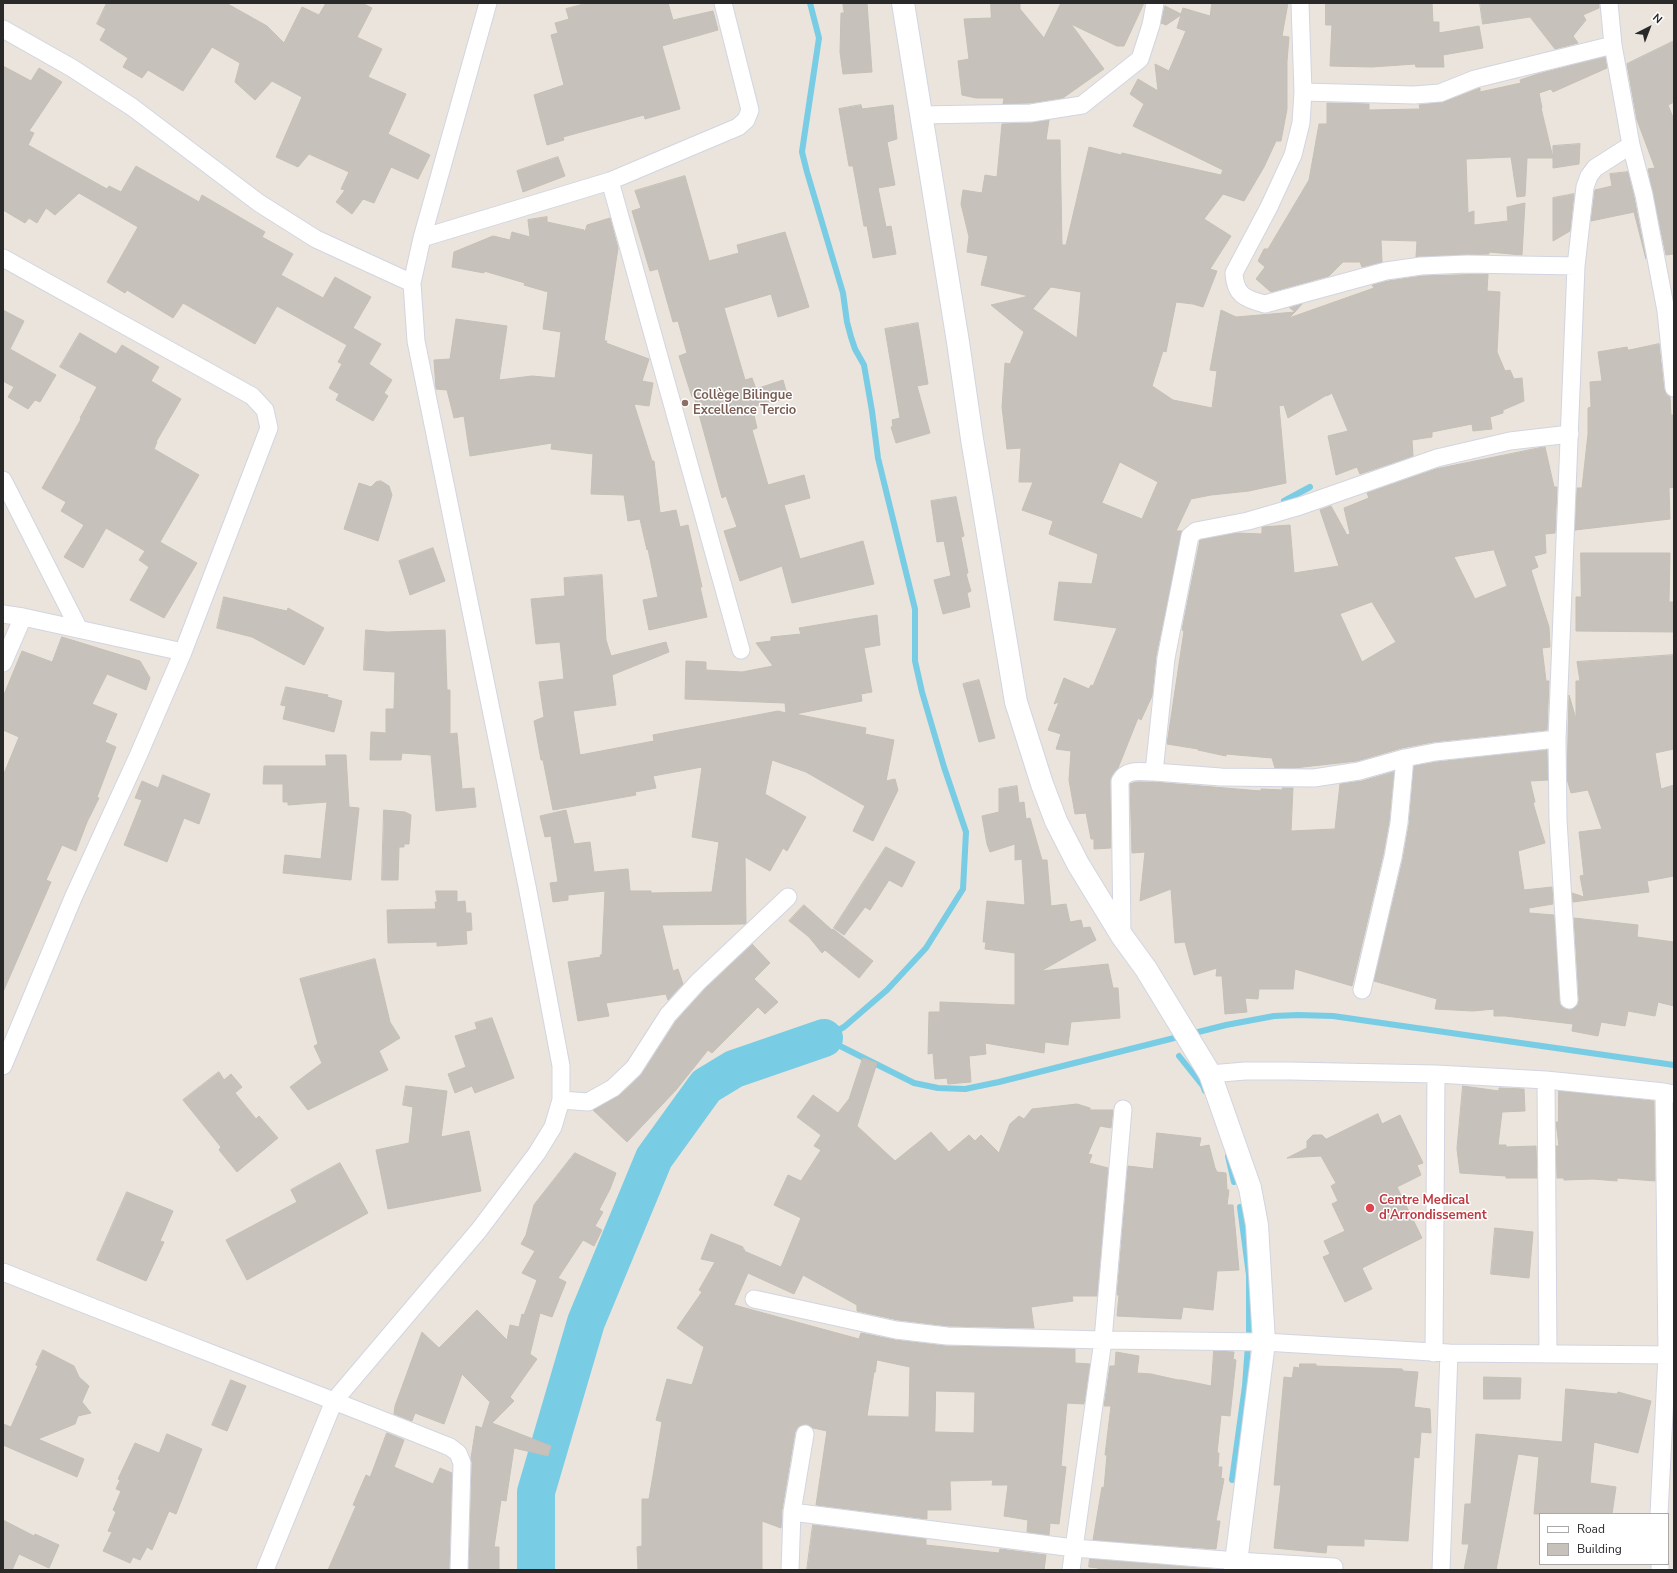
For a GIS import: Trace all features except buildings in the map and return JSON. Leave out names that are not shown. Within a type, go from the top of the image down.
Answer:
[{"type":"main road","points":[[903,3],[1016,702],[1042,784],[1056,822],[1078,864],[1122,936],[1146,969],[1205,1066],[1250,1188],[1257,1225],[1264,1342],[1236,1566]]},
{"type":"street","points":[[265,1570],[334,1401],[479,1230],[537,1153],[553,1127],[561,1100],[561,1066],[527,886],[416,340],[412,284],[422,238],[488,3]]},
{"type":"street","points":[[422,238],[610,181],[738,127],[746,120],[750,110],[723,3]]},
{"type":"street","points":[[921,115],[1031,113],[1082,105],[1140,60],[1151,25],[1155,3]]},
{"type":"street","points":[[1300,3],[1303,92],[1301,123],[1293,155],[1269,207],[1234,273],[1234,285],[1242,295],[1252,301],[1266,304],[1386,272],[1421,266],[1467,264],[1576,266]]},
{"type":"street","points":[[1609,3],[1613,45],[1631,145],[1644,195],[1666,311],[1674,388]]},
{"type":"street","points":[[3,28],[72,68],[132,108],[259,203],[310,235],[412,284]]},
{"type":"street","points":[[1303,92],[1414,95],[1440,93],[1475,79],[1613,45]]},
{"type":"street","points":[[1569,1000],[1558,820],[1557,739],[1576,266],[1585,187],[1589,176],[1595,168],[1631,145]]},
{"type":"street","points":[[610,181],[741,650]]},
{"type":"street","points":[[3,258],[252,396],[265,410],[269,428],[183,652],[138,756],[73,898],[3,1066]]},
{"type":"street","points":[[1154,772],[1166,658],[1190,536],[1196,531],[1248,520],[1300,506],[1437,458],[1510,441],[1570,434]]},
{"type":"street","points":[[3,480],[79,628]]},
{"type":"street","points":[[3,614],[79,628],[183,652]]},
{"type":"street","points":[[3,663],[23,617]]},
{"type":"street","points":[[1122,936],[1120,781],[1123,775],[1131,772],[1154,772],[1221,777],[1314,778],[1359,771],[1405,758],[1469,748],[1557,739]]},
{"type":"street","points":[[1362,990],[1393,857],[1405,758]]},
{"type":"street","points":[[561,1100],[588,1102],[613,1088],[634,1068],[668,1015],[698,982],[788,897]]},
{"type":"street","points":[[1205,1066],[1245,1071],[1436,1074],[1546,1080],[1669,1093],[1670,1355],[1659,1513]]},
{"type":"street","points":[[1436,1074],[1442,1353],[1441,1570]]},
{"type":"street","points":[[1546,1080],[1548,1354]]},
{"type":"street","points":[[1071,1570],[1103,1340],[1123,1109]]},
{"type":"street","points":[[3,1272],[160,1335],[450,1447],[458,1453],[462,1464],[459,1570]]},
{"type":"street","points":[[754,1299],[903,1331],[954,1336],[1264,1342],[1442,1353],[1670,1355]]},
{"type":"street","points":[[790,1570],[792,1512],[805,1434]]},
{"type":"street","points":[[792,1512],[1074,1548],[1236,1566],[1334,1567]]},
{"type":"waterway","points":[[810,3],[819,38],[802,152],[843,293],[847,322],[851,337],[855,349],[864,365],[878,458],[915,609],[915,661],[922,692],[944,767],[966,832],[963,889],[926,948],[887,990],[844,1027],[824,1038]]},
{"type":"waterway","points":[[1284,501],[1310,487]]},
{"type":"waterway","points":[[824,1038],[914,1083],[938,1088],[965,1089],[999,1082],[1226,1025],[1274,1016],[1298,1015],[1333,1016],[1674,1065]]},
{"type":"waterway","points":[[536,1570],[536,1492],[586,1322],[654,1158],[706,1086],[734,1069],[824,1038]]},
{"type":"waterway","points":[[1179,1056],[1203,1086],[1205,1091]]},
{"type":"waterway","points":[[1228,1156],[1234,1182]]},
{"type":"waterway","points":[[1240,1207],[1249,1275],[1249,1331]]},
{"type":"waterway","points":[[1232,1480],[1245,1386],[1248,1345]]},
{"type":"place","name":"Collège Bilingue Excellence Tercio","points":[[685,403]]},
{"type":"place","name":"Centre Medical d'Arrondissement","points":[[1370,1208]]}]
